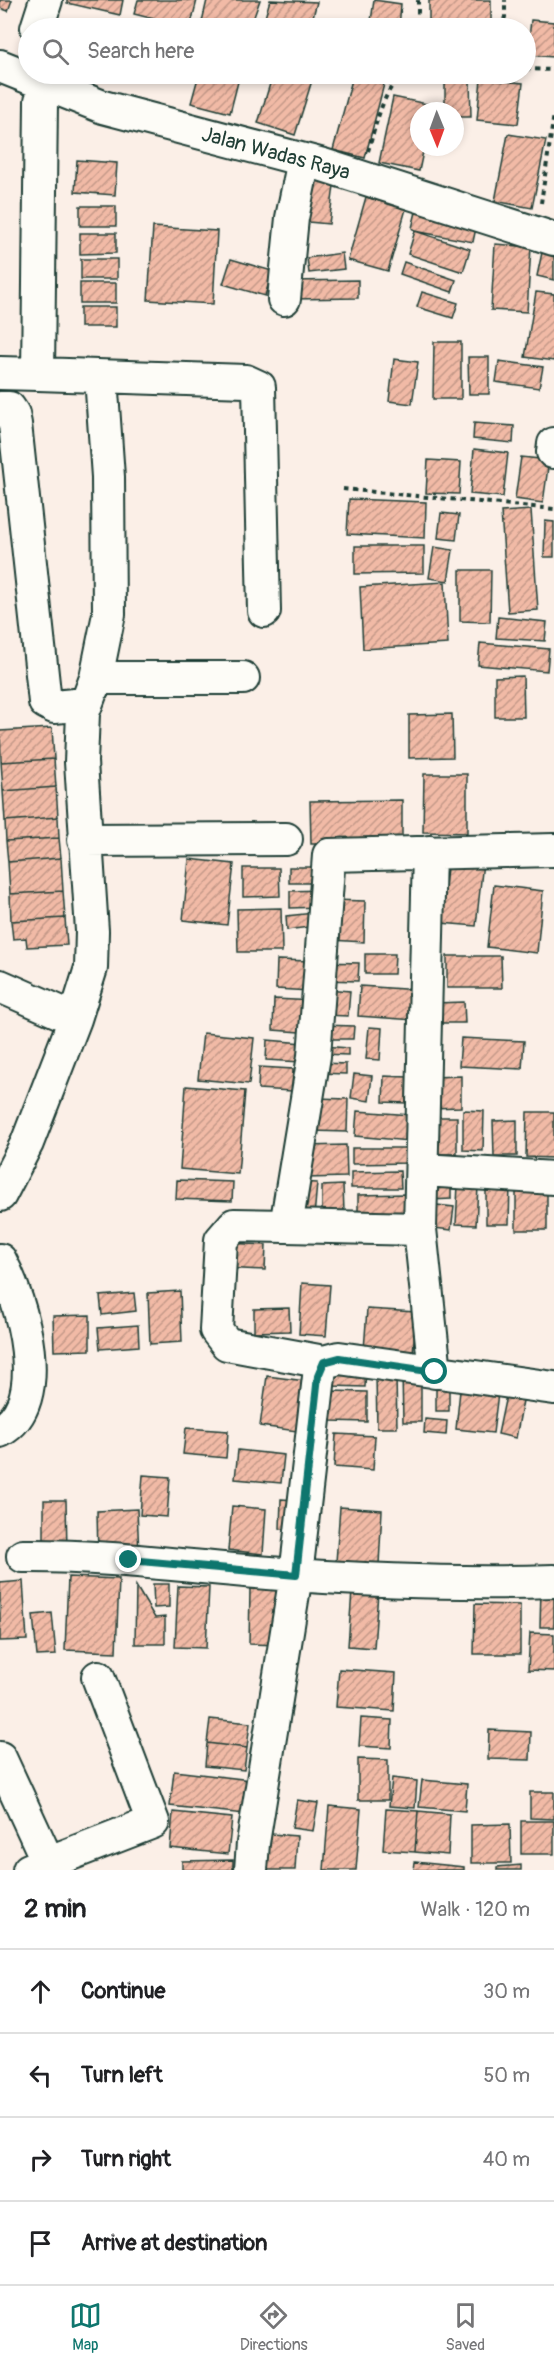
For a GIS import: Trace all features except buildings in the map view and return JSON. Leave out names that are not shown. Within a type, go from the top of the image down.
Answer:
[{"type":"street","points":[[40,18],[46,0]]},
{"type":"street","points":[[25,84],[41,101],[120,132]]},
{"type":"street","name":"Jalan Wadas Raya","points":[[46,84],[103,107],[360,176],[544,236]]},
{"type":"street","points":[[38,374],[41,101]]},
{"type":"street","points":[[284,299],[292,218],[304,160]]},
{"type":"street","points":[[0,373],[246,381],[259,387],[264,611]]},
{"type":"street","points":[[0,1195],[27,1143],[75,1019],[92,968],[92,932],[84,840],[81,762],[90,691],[109,614],[108,477],[101,377]]},
{"type":"street","points":[[0,408],[9,408],[15,424],[45,702],[54,707],[90,691],[243,678]]},
{"type":"street","points":[[84,840],[286,838]]},
{"type":"street","points":[[286,1226],[314,1056],[329,855],[464,850],[554,850]]},
{"type":"street","points":[[429,852],[420,1229],[435,1372]]},
{"type":"street","points":[[0,986],[75,1019]]},
{"type":"street","points":[[423,1170],[554,1178]]},
{"type":"street","points":[[420,1229],[234,1225],[221,1240],[216,1330],[226,1344],[324,1362],[339,1358],[554,1388]]},
{"type":"street","points":[[0,1260],[9,1277],[28,1338],[28,1386],[13,1424],[0,1431]]},
{"type":"street","points":[[251,1870],[253,1843],[296,1575],[318,1376],[324,1362]]},
{"type":"street","points":[[23,1556],[129,1560],[296,1575],[429,1582],[554,1581]]},
{"type":"street","points":[[0,1758],[38,1866],[153,1822],[98,1677]]},
{"type":"path","points":[[418,0],[418,18]]},
{"type":"path","points":[[505,0],[505,18]]},
{"type":"path","points":[[536,69],[554,70]]},
{"type":"path","points":[[360,176],[384,100],[393,84]]},
{"type":"path","points":[[544,236],[543,198],[554,114]]},
{"type":"path","points":[[343,489],[554,509]]},
{"type":"route","points":[[129,1560],[296,1575],[318,1376],[324,1362],[339,1358],[435,1372]]}]
